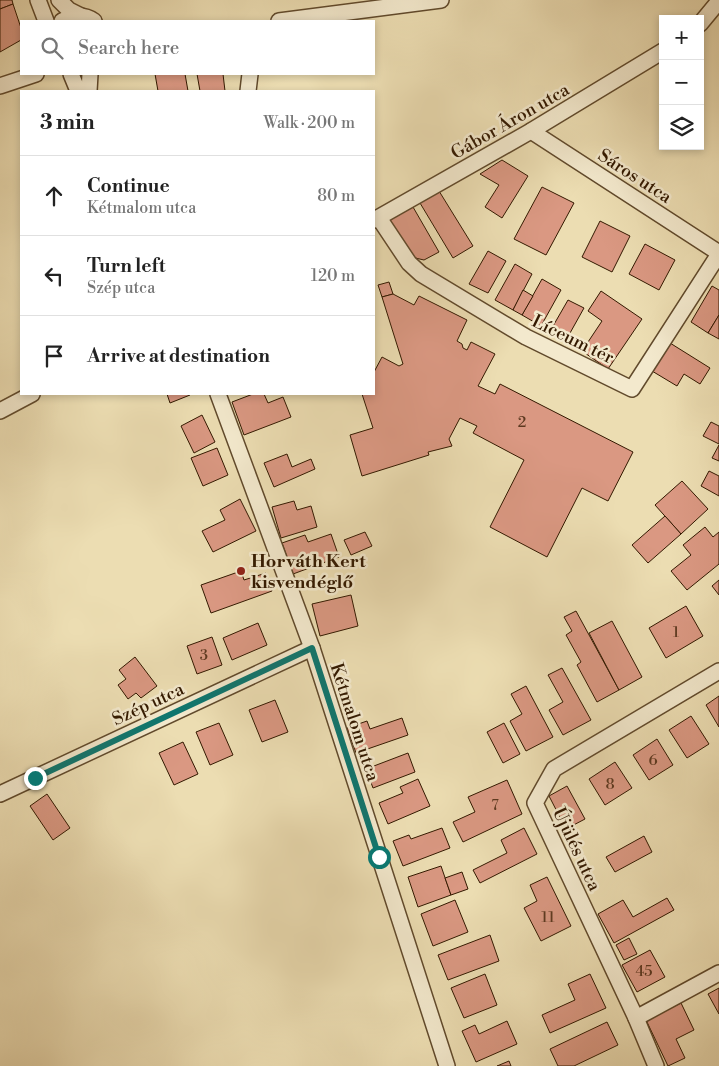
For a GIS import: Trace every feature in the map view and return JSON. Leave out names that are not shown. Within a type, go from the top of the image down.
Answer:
[{"type":"street","points":[[38,0],[46,20]]},
{"type":"street","points":[[59,0],[69,10],[88,18]]},
{"type":"street","points":[[285,20],[362,6],[442,0]]},
{"type":"street","points":[[704,19],[719,1]]},
{"type":"street","points":[[64,20],[72,16],[88,18]]},
{"type":"street","name":"Gábor Áron utca","points":[[376,219],[531,131],[659,53]]},
{"type":"street","points":[[0,86],[20,68]]},
{"type":"street","points":[[0,86],[33,75]]},
{"type":"street","points":[[71,75],[78,90]]},
{"type":"street","points":[[89,90],[90,75]]},
{"type":"street","points":[[248,90],[250,75]]},
{"type":"street","name":"Sáros utca","points":[[531,131],[719,253]]},
{"type":"street","name":"Líceum tér","points":[[376,219],[409,263],[421,274],[526,337],[632,389],[719,253]]},
{"type":"street","points":[[0,411],[30,395]]},
{"type":"street","name":"Kétmalom utca","points":[[218,395],[312,648],[447,1066]]},
{"type":"street","name":"Szép utca","points":[[0,794],[312,648]]},
{"type":"street","name":"Újülés utca","points":[[656,1066],[636,1018],[535,803],[554,769],[719,670]]},
{"type":"street","points":[[636,1018],[719,973]]},
{"type":"building","points":[[0,0],[12,0],[13,4],[0,9]]},
{"type":"building","points":[[13,4],[20,25],[20,41],[0,52],[0,9]]},
{"type":"building","points":[[155,75],[185,75],[188,90],[158,90]]},
{"type":"building","points":[[197,75],[223,75],[225,90],[200,90]]},
{"type":"building","points":[[502,160],[528,176],[502,218],[485,207],[499,185],[480,174]]},
{"type":"building","points":[[542,187],[574,203],[546,255],[514,239]]},
{"type":"building","points":[[439,191],[473,246],[453,258],[420,203]]},
{"type":"building","points":[[413,207],[439,252],[424,260],[411,257],[390,220]]},
{"type":"building","points":[[600,221],[630,236],[612,272],[582,257]]},
{"type":"building","points":[[645,244],[675,260],[659,290],[629,274]]},
{"type":"building","points":[[488,251],[506,261],[488,293],[469,284]]},
{"type":"building","points":[[515,264],[532,274],[513,310],[495,300]]},
{"type":"building","points":[[542,279],[561,290],[541,326],[522,315]]},
{"type":"building","points":[[389,282],[393,294],[382,297],[378,285]]},
{"type":"building","points":[[712,286],[719,290],[719,315],[708,333],[691,322]]},
{"type":"building","points":[[523,290],[533,296],[522,315],[513,310]]},
{"type":"building","points":[[601,291],[642,319],[608,369],[582,351],[602,321],[588,311]]},
{"type":"building","points":[[393,294],[414,305],[419,296],[467,320],[457,341],[467,350],[471,342],[495,354],[478,386],[495,394],[500,384],[633,452],[608,501],[582,488],[547,557],[490,527],[524,460],[473,433],[477,426],[460,418],[449,439],[452,446],[428,452],[429,455],[362,476],[350,435],[373,428],[362,395],[375,395],[375,370],[382,357],[399,366],[403,364],[382,297]]},
{"type":"building","points":[[568,300],[584,308],[565,342],[549,333]]},
{"type":"building","points":[[719,315],[719,339],[708,333]]},
{"type":"building","points":[[670,343],[710,368],[700,384],[684,374],[677,386],[652,371]]},
{"type":"building","points":[[167,395],[190,395],[170,403]]},
{"type":"building","points":[[250,395],[264,395],[268,403],[283,397],[291,417],[244,435],[232,402]]},
{"type":"building","points":[[202,415],[215,442],[194,453],[181,426]]},
{"type":"building","points":[[711,422],[719,426],[719,444],[703,436]]},
{"type":"building","points":[[719,445],[719,461],[712,458]]},
{"type":"building","points":[[217,448],[228,475],[203,486],[191,458]]},
{"type":"building","points":[[287,454],[292,467],[311,459],[315,469],[274,487],[264,463]]},
{"type":"building","points":[[709,471],[719,476],[719,496],[701,486]]},
{"type":"building","points":[[682,481],[708,509],[681,534],[655,505]]},
{"type":"building","points":[[240,499],[256,531],[213,552],[202,531],[225,520],[220,510]]},
{"type":"building","points":[[294,501],[297,510],[311,506],[317,527],[281,538],[272,507]]},
{"type":"building","points":[[665,516],[681,534],[648,563],[632,545]]},
{"type":"building","points":[[705,527],[713,537],[719,532],[719,564],[687,590],[671,571],[691,555],[683,545]]},
{"type":"building","points":[[365,532],[372,546],[351,555],[344,540]]},
{"type":"building","points":[[331,534],[339,557],[293,574],[282,543],[305,535],[308,542]]},
{"type":"building","points":[[241,571],[244,580],[266,573],[272,591],[211,613],[201,585]]},
{"type":"building","points":[[719,580],[719,595],[712,586]]},
{"type":"building","points":[[351,595],[358,626],[320,636],[312,604]]},
{"type":"building","points":[[686,606],[703,636],[666,658],[649,628]]},
{"type":"building","points":[[576,611],[619,690],[597,702],[577,665],[581,662],[566,635],[572,631],[564,617]]},
{"type":"building","points":[[612,621],[642,677],[619,690],[589,633]]},
{"type":"building","points":[[258,623],[267,645],[232,660],[223,638]]},
{"type":"building","points":[[212,637],[222,665],[197,674],[187,646]]},
{"type":"building","points":[[135,657],[157,686],[141,698],[136,693],[128,699],[118,685],[126,679],[119,670]]},
{"type":"building","points":[[562,668],[591,720],[563,735],[549,710],[563,702],[548,675]]},
{"type":"building","points":[[526,686],[553,737],[526,751],[510,721],[522,714],[511,694]]},
{"type":"building","points":[[719,696],[719,727],[706,705]]},
{"type":"building","points":[[275,700],[288,732],[262,742],[249,710]]},
{"type":"building","points":[[691,716],[709,744],[687,758],[669,730]]},
{"type":"building","points":[[402,718],[408,735],[356,753],[347,728],[367,721],[370,729]]},
{"type":"building","points":[[219,723],[233,755],[210,765],[196,732]]},
{"type":"building","points":[[504,723],[520,754],[503,763],[487,732]]},
{"type":"building","points":[[657,739],[673,765],[649,780],[633,755]]},
{"type":"building","points":[[183,742],[198,774],[174,785],[159,753]]},
{"type":"building","points":[[408,753],[415,772],[373,788],[366,769]]},
{"type":"building","points":[[615,762],[632,788],[605,805],[589,779]]},
{"type":"building","points":[[418,779],[430,806],[388,824],[379,803],[403,793],[400,787]]},
{"type":"building","points":[[507,780],[522,814],[463,842],[453,822],[475,812],[468,797]]},
{"type":"building","points":[[567,786],[585,819],[566,829],[549,796]]},
{"type":"building","points":[[47,794],[70,828],[53,840],[30,806]]},
{"type":"building","points":[[442,828],[450,848],[403,866],[393,841],[409,835],[411,839]]},
{"type":"building","points":[[524,828],[537,854],[480,883],[473,870],[507,853],[501,840]]},
{"type":"building","points":[[644,836],[652,852],[615,872],[606,857]]},
{"type":"building","points":[[441,866],[451,895],[418,907],[408,877]]},
{"type":"building","points":[[462,872],[468,889],[451,895],[445,878]]},
{"type":"building","points":[[547,877],[571,926],[541,941],[524,908],[537,901],[530,885]]},
{"type":"building","points":[[667,898],[674,910],[614,943],[598,914],[623,900],[633,917]]},
{"type":"building","points":[[455,900],[468,932],[433,946],[421,914]]},
{"type":"building","points":[[490,935],[499,961],[448,980],[438,955]]},
{"type":"building","points":[[629,938],[637,954],[624,960],[616,945]]},
{"type":"building","points":[[650,950],[665,977],[637,992],[622,965]]},
{"type":"building","points":[[485,974],[497,1005],[464,1018],[451,988]]},
{"type":"building","points":[[590,974],[606,1008],[550,1033],[542,1015],[575,1000],[568,984]]},
{"type":"building","points":[[719,988],[719,1014],[708,994]]},
{"type":"building","points":[[681,1003],[694,1030],[676,1039],[685,1058],[668,1066],[646,1020]]},
{"type":"building","points":[[507,1021],[517,1044],[476,1062],[462,1031],[475,1025],[479,1034]]},
{"type":"building","points":[[607,1022],[618,1045],[574,1066],[558,1066],[550,1049]]},
{"type":"building","points":[[509,1061],[511,1066],[497,1066]]},
{"type":"place","name":"Horváth Kert kisvendéglő","points":[[241,571]]},
{"type":"route","points":[[35,778],[312,648],[379,857]]}]
